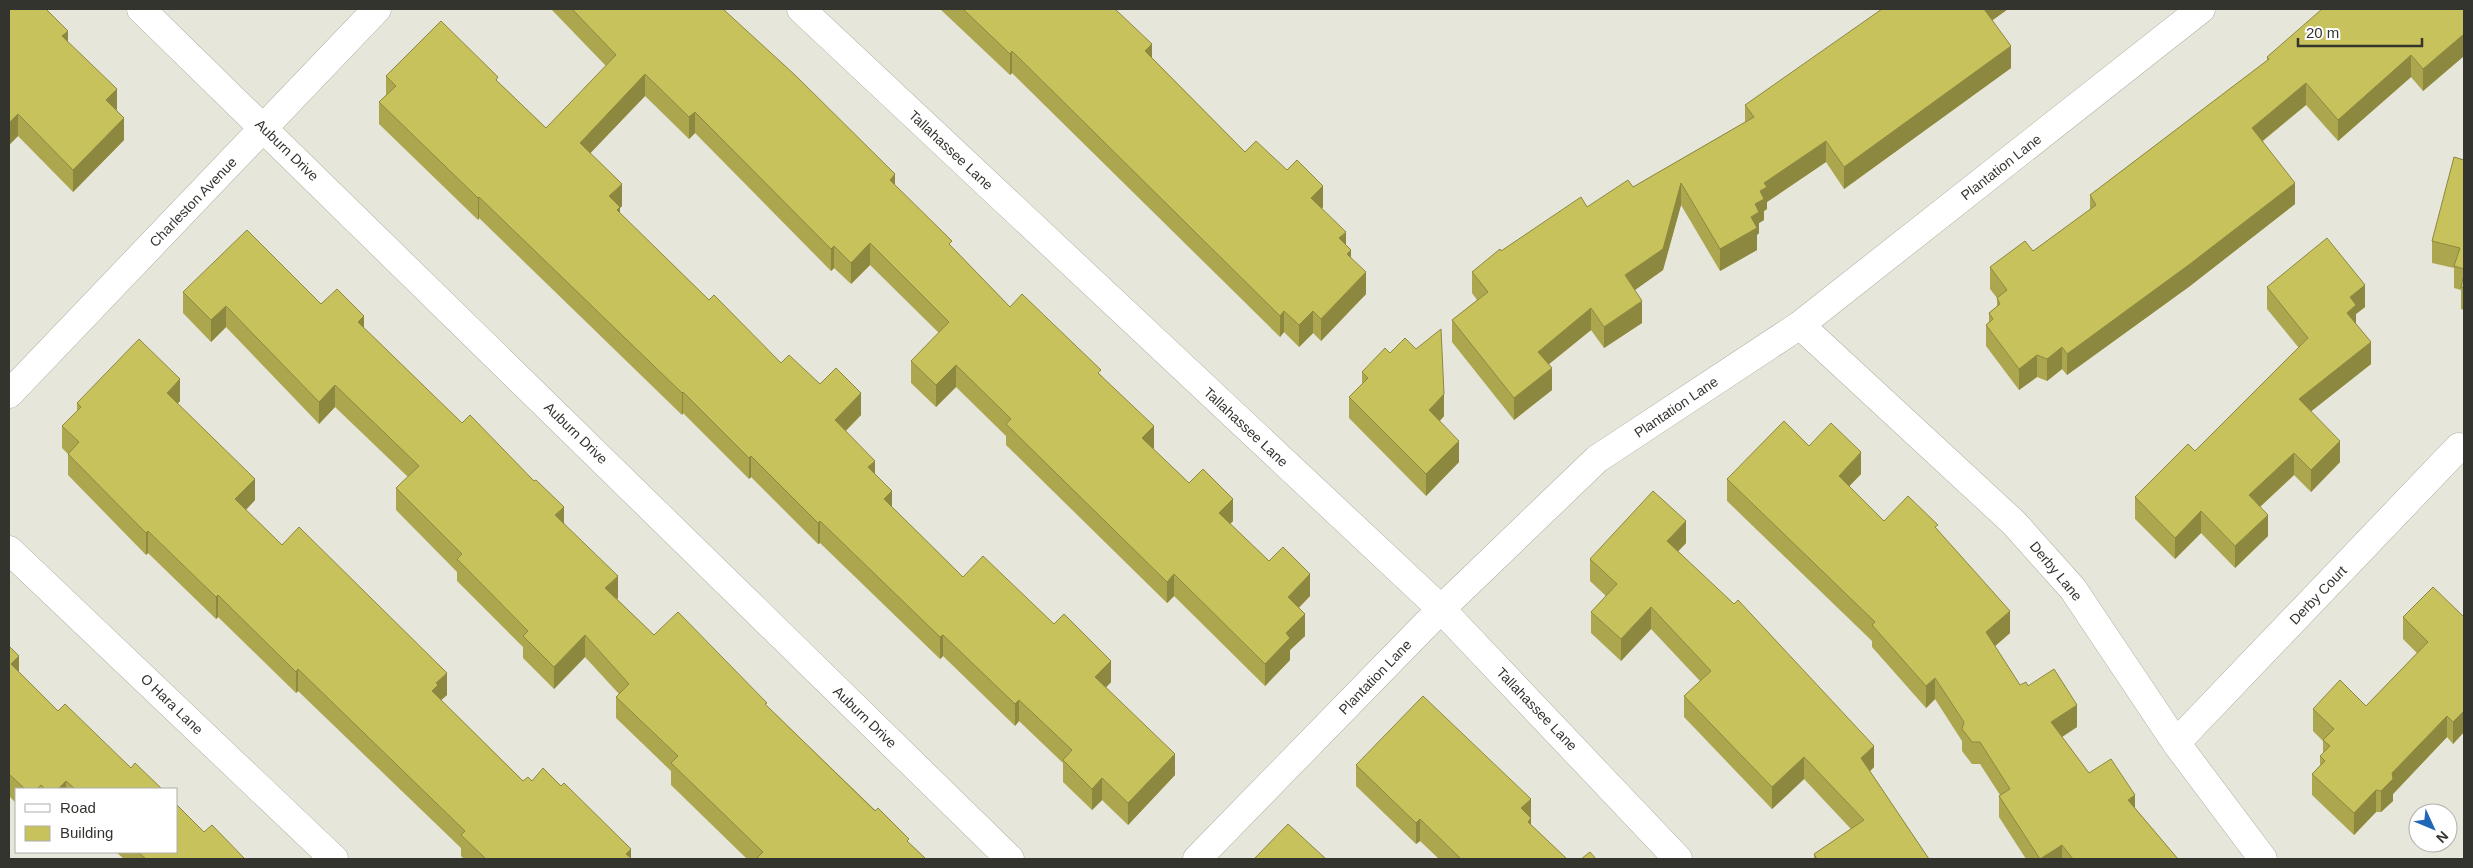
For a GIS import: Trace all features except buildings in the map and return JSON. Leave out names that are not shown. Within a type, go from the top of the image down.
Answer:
[{"type":"street","name":"Auburn Drive","points":[[141,9],[264,127],[1010,859]]},
{"type":"street","name":"Charleston Avenue","points":[[9,394],[377,9]]},
{"type":"street","name":"Tallahassee Lane","points":[[801,9],[1441,609],[1678,859]]},
{"type":"street","name":"Plantation Lane","points":[[1197,859],[1441,609],[1597,459],[1800,325],[2201,9]]},
{"type":"street","name":"Derby Lane","points":[[1800,325],[2014,523],[2074,589],[2176,743],[2263,859]]},
{"type":"street","name":"Derby Court","points":[[2176,743],[2459,447]]},
{"type":"street","name":"O Hara Lane","points":[[9,550],[334,859]]}]
